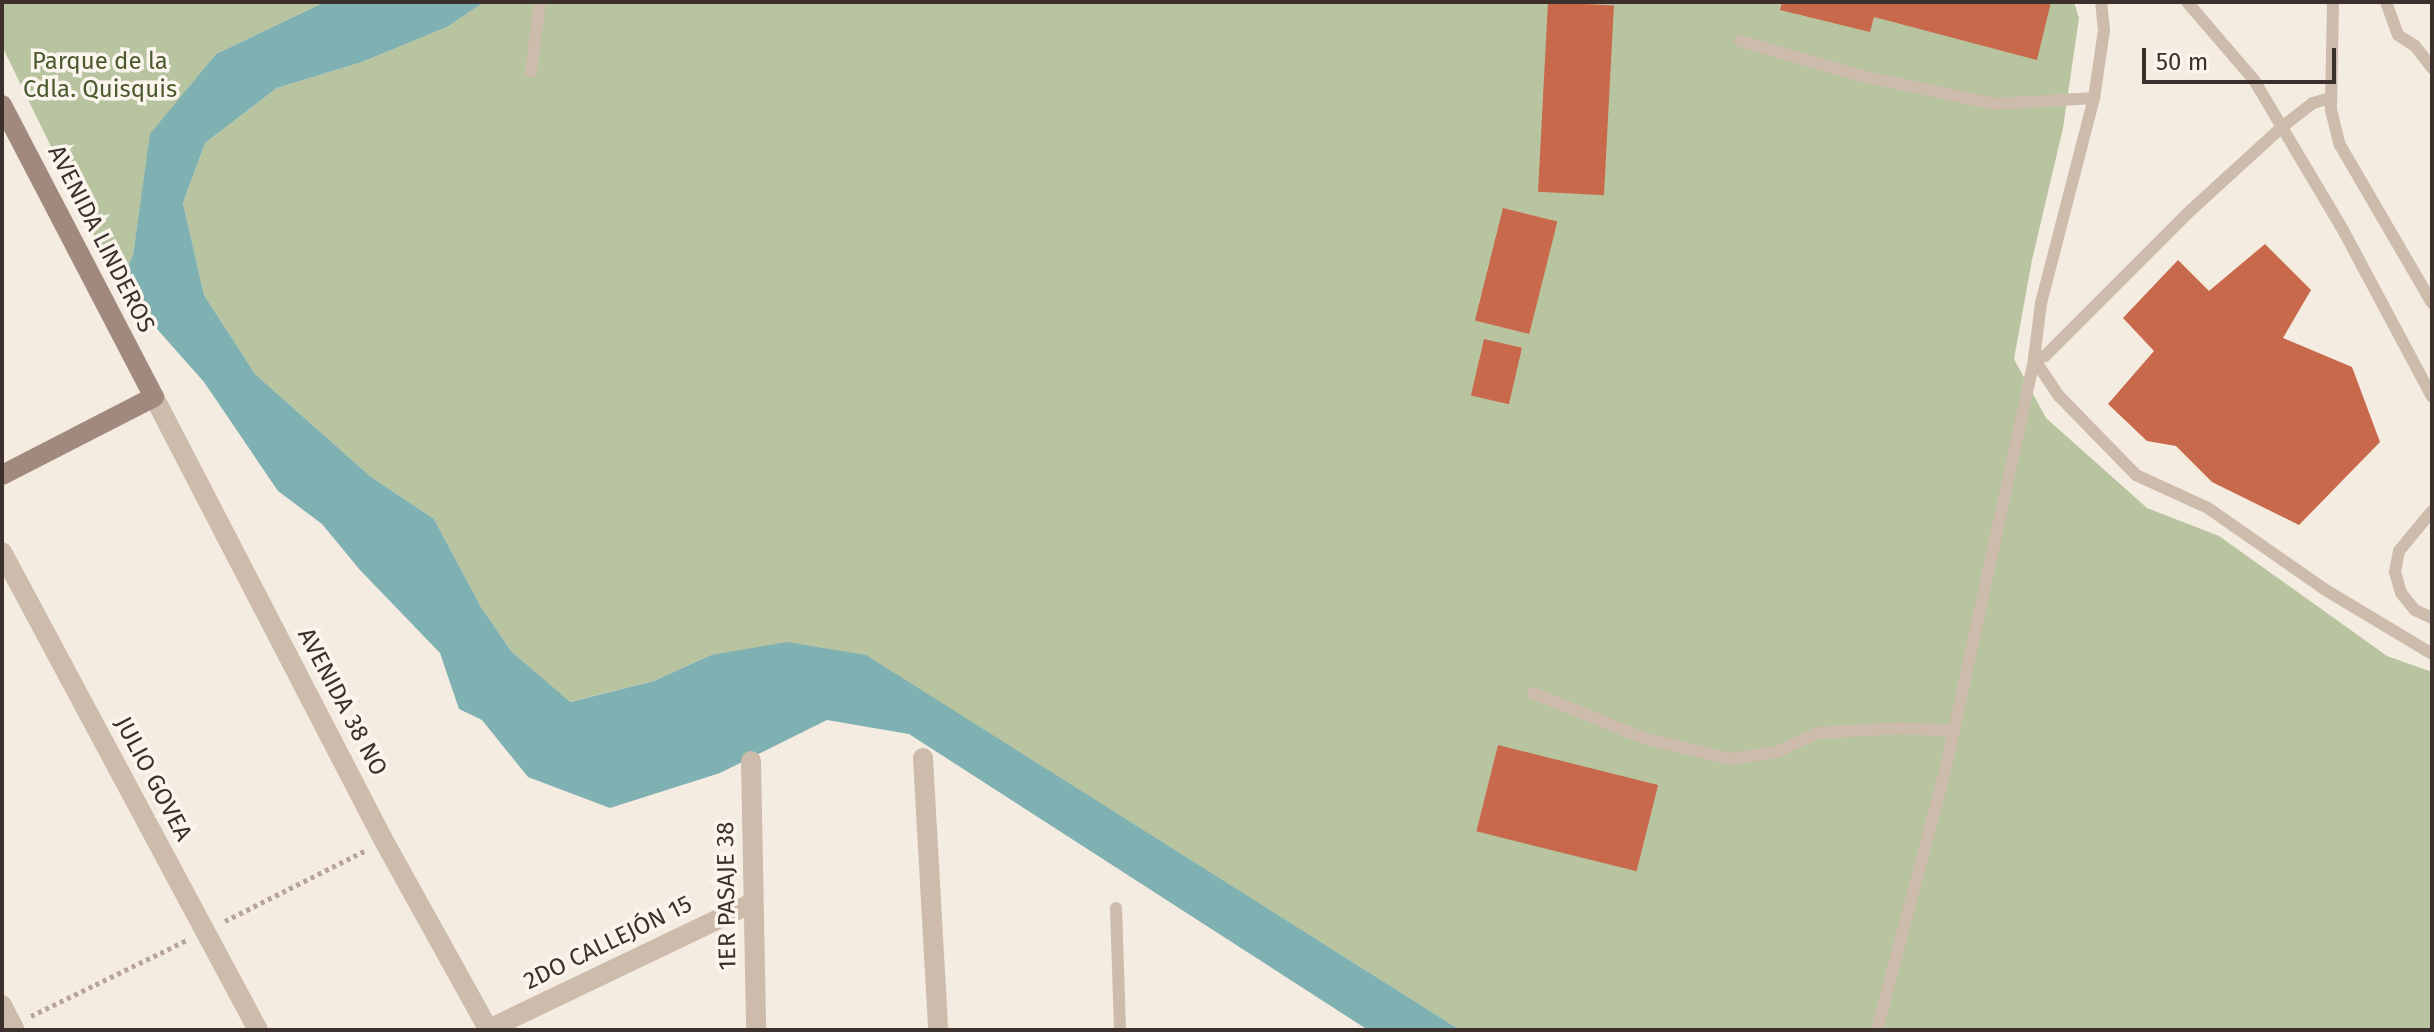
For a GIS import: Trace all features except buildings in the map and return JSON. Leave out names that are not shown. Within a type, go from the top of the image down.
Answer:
[{"type":"street","name":"AVENIDA LINDEROS","points":[[2,105],[154,397]]},
{"type":"street","points":[[2,475],[154,397]]},
{"type":"street","name":"AVENIDA 38 NO","points":[[154,397],[384,841],[488,1030]]},
{"type":"street","name":"JULIO GOVEA","points":[[2,552],[258,1030]]},
{"type":"street","points":[[923,758],[938,1030]]},
{"type":"street","name":"1ER PASAJE 38","points":[[751,761],[756,1030]]},
{"type":"street","name":"2DO CALLEJÓN 15","points":[[488,1030],[752,903]]},
{"type":"street","points":[[2,1005],[10,1028]]},
{"type":"lane","points":[[531,72],[540,2]]},
{"type":"lane","points":[[1877,1030],[1954,731],[2034,359],[2041,303],[2094,98],[2104,30],[2101,2]]},
{"type":"lane","points":[[2187,2],[2254,80],[2343,230],[2432,397]]},
{"type":"lane","points":[[2333,2],[2331,98],[2340,145],[2432,303]]},
{"type":"lane","points":[[2386,2],[2398,35],[2415,46],[2432,68]]},
{"type":"lane","points":[[1740,41],[1862,76],[1995,104],[2094,98]]},
{"type":"lane","points":[[2034,359],[2045,356],[2168,232],[2282,127],[2313,103],[2331,98]]},
{"type":"lane","points":[[2034,359],[2059,396],[2136,475],[2208,508],[2324,589],[2432,654]]},
{"type":"lane","points":[[2432,511],[2399,551],[2395,572],[2401,593],[2415,610],[2432,618]]},
{"type":"lane","points":[[1533,693],[1643,738],[1730,759],[1777,752],[1817,733],[1900,728],[1954,731]]},
{"type":"lane","points":[[1116,908],[1120,1030]]},
{"type":"green space","name":"Parque de la Cdla. Quisquis","points":[[2,2],[325,2],[216,54],[151,134],[133,255],[119,286],[2,46]]},
{"type":"green space","points":[[484,2],[2074,2],[2079,18],[2063,128],[2032,260],[2014,359],[2046,418],[2147,508],[2219,536],[2387,656],[2432,672],[2432,1030],[1460,1030],[941,703],[711,655],[654,681],[569,702],[511,651],[481,607],[434,519],[371,477],[255,374],[204,295],[183,203],[205,143],[277,88],[362,62],[447,27]]},
{"type":"water","points":[[325,2],[484,2],[447,27],[362,62],[277,88],[205,143],[183,203],[204,295],[255,374],[371,477],[434,519],[481,607],[511,651],[570,702],[654,681],[711,655],[787,642],[866,655],[1460,1030],[1368,1030],[909,734],[827,720],[720,773],[610,808],[528,777],[482,720],[459,709],[440,653],[360,570],[322,524],[278,491],[204,382],[119,286],[133,255],[150,134],[216,54]]}]
